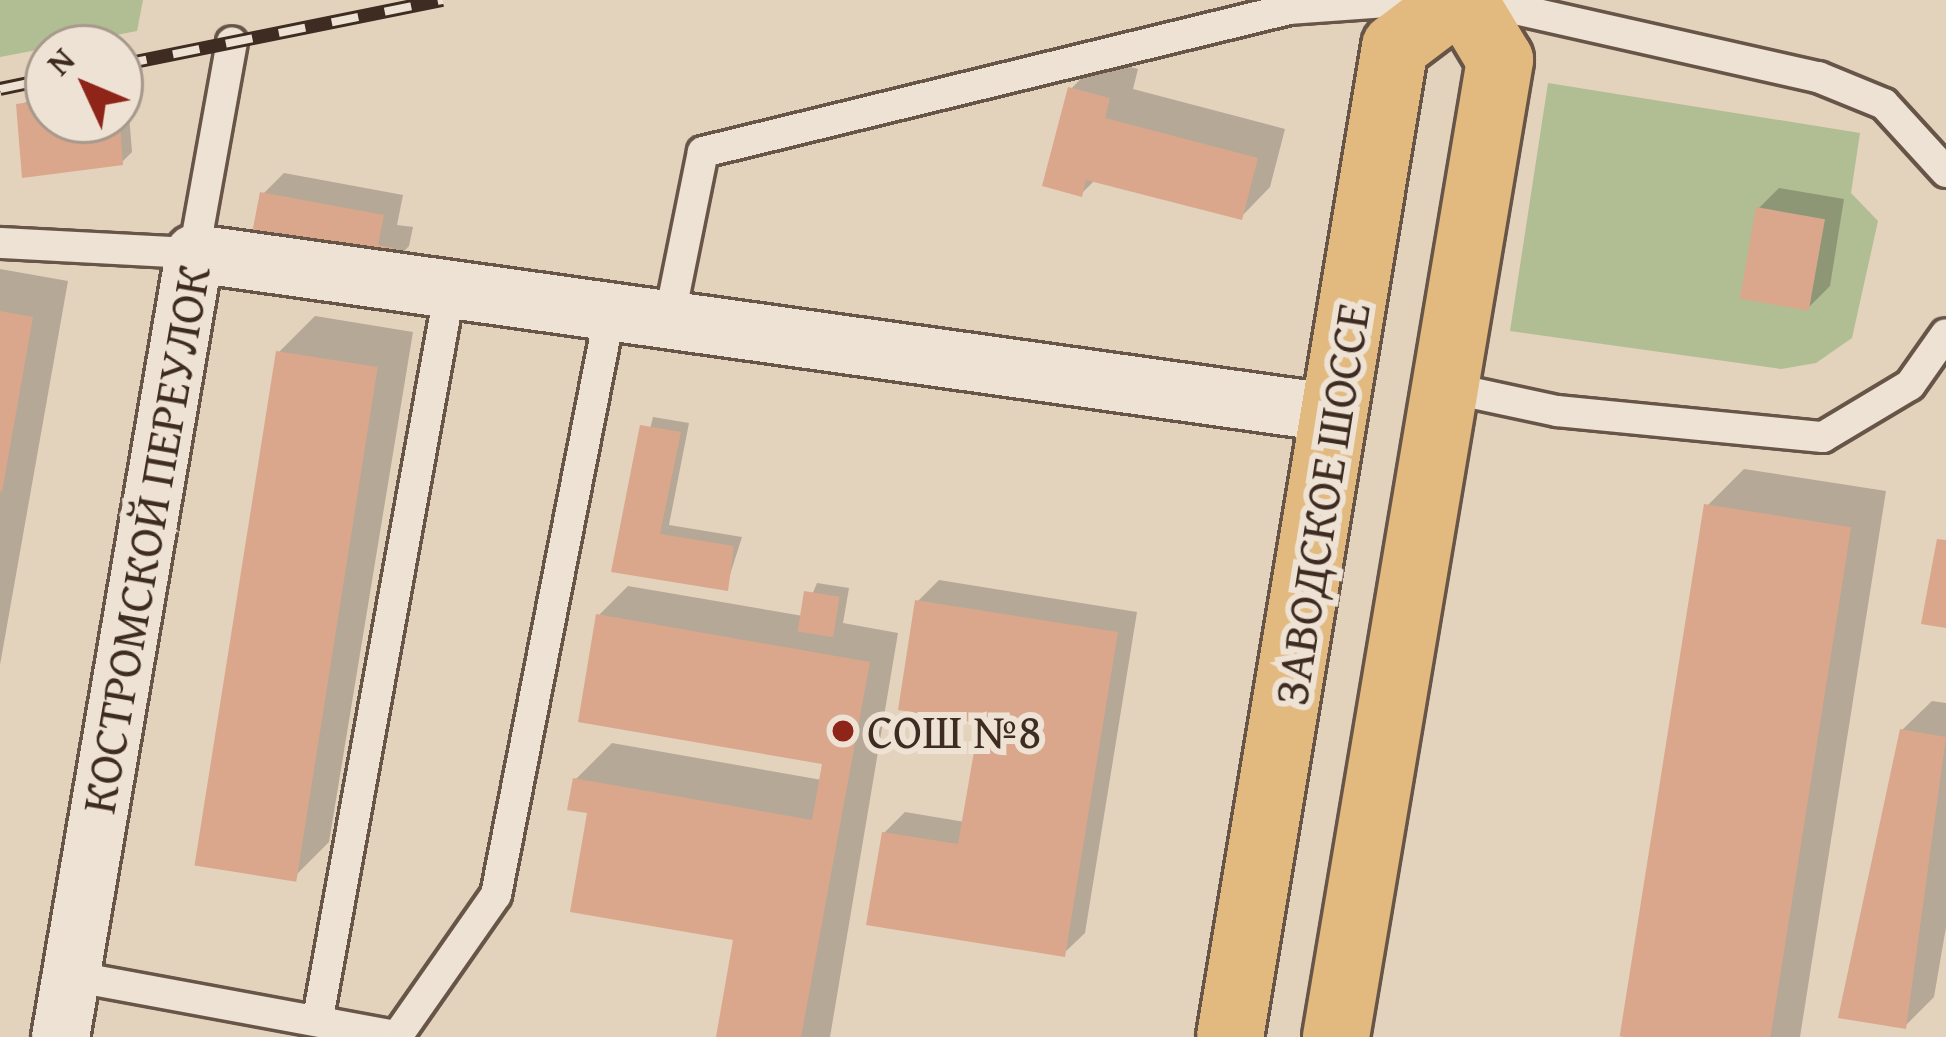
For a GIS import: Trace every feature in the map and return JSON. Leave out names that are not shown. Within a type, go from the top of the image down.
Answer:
[{"type":"main road","name":"ЗАВОДСКОЕ ШОССЕ","points":[[1230,1037],[1395,47],[1461,0],[1500,60],[1336,1037]]},
{"type":"street","points":[[194,254],[1336,413]]},
{"type":"street","name":"КОСТРОМСКОЙ ПЕРЕУЛОК","points":[[60,1037],[194,254]]},
{"type":"lane","points":[[670,320],[704,152],[1289,10],[1414,0]]},
{"type":"lane","points":[[1475,0],[1818,77],[1885,104],[1946,172]]},
{"type":"lane","name":"КОСТРОМСКОЙ ПЕРЕУЛОК","points":[[194,254],[232,42]]},
{"type":"lane","points":[[0,243],[194,254]]},
{"type":"lane","points":[[318,1018],[450,290]]},
{"type":"lane","points":[[71,976],[400,1035],[496,895],[610,312]]},
{"type":"lane","points":[[1445,387],[1557,411],[1823,437],[1910,385],[1946,334]]},
{"type":"green space","points":[[0,0],[143,0],[138,24],[24,24],[24,52],[0,57]]},
{"type":"green space","points":[[1548,83],[1860,133],[1851,193],[1878,221],[1852,338],[1816,363],[1781,369],[1510,331]]},
{"type":"building","points":[[1068,87],[1110,98],[1105,118],[1258,158],[1242,220],[1086,180],[1082,197],[1042,186]]},
{"type":"building","points":[[24,103],[24,144],[122,144],[123,165],[22,178],[16,104]]},
{"type":"building","points":[[260,192],[384,215],[378,245],[394,248],[390,270],[250,244]]},
{"type":"building","points":[[1756,207],[1825,219],[1809,311],[1740,299]]},
{"type":"building","points":[[0,311],[33,317],[2,492],[0,491]]},
{"type":"building","points":[[276,351],[378,367],[296,882],[194,866]]},
{"type":"building","points":[[640,425],[681,432],[660,534],[734,546],[728,591],[611,572]]},
{"type":"building","points":[[1704,504],[1851,527],[1770,1037],[1620,1036]]},
{"type":"building","points":[[1937,539],[1946,540],[1946,628],[1921,624]]},
{"type":"building","points":[[804,591],[840,597],[833,637],[798,631]]},
{"type":"building","points":[[915,600],[1118,632],[1065,957],[866,925],[882,832],[958,844],[979,723],[898,710]]},
{"type":"building","points":[[596,614],[870,662],[801,1037],[716,1037],[733,940],[570,912],[587,813],[567,810],[573,778],[812,820],[822,764],[578,722]]},
{"type":"building","points":[[1900,729],[1946,737],[1906,1029],[1838,1018]]},
{"type":"railway","points":[[144,60],[443,0]]},
{"type":"railway","points":[[0,89],[24,84]]},
{"type":"place","name":"СОШ №8","points":[[843,731]]}]
